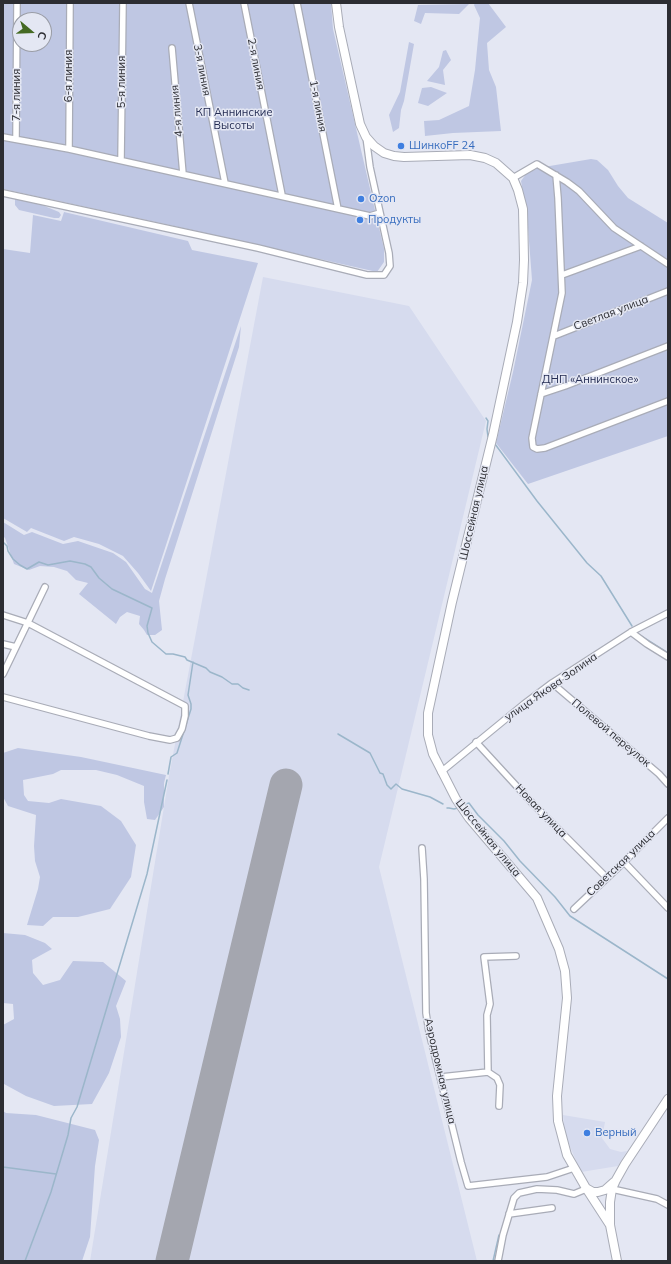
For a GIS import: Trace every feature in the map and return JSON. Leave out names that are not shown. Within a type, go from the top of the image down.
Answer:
[{"type":"main road","points":[[336,3],[339,26],[360,124],[366,136],[374,146],[384,153],[394,156],[422,157],[470,155],[485,158],[496,163],[513,178]]},
{"type":"main road","name":"Шоссейная улица","points":[[513,178],[523,209],[523,283],[517,322],[493,435],[452,602],[428,713],[428,735],[433,754],[456,799],[469,818],[537,898],[559,949],[565,971],[567,998],[557,1096],[558,1121],[567,1155],[586,1189],[610,1225]]},
{"type":"main road","points":[[617,1261],[610,1225],[610,1202],[612,1189],[616,1180],[668,1099]]},
{"type":"main road","points":[[586,1189],[593,1192],[605,1190],[616,1180]]},
{"type":"street","name":"7-я линия","points":[[16,139],[17,3]]},
{"type":"street","name":"6-я линия","points":[[69,149],[70,3]]},
{"type":"street","name":"5-я линия","points":[[121,160],[123,3]]},
{"type":"street","name":"3-я линия","points":[[189,3],[225,183]]},
{"type":"street","name":"2-я линия","points":[[244,3],[282,195]]},
{"type":"street","name":"1-я линия","points":[[298,3],[338,209]]},
{"type":"street","name":"4-я линия","points":[[172,48],[183,174]]},
{"type":"street","points":[[3,193],[258,248],[374,276],[384,275],[390,266],[389,253],[370,167],[366,136]]},
{"type":"street","points":[[3,137],[121,160],[370,216],[380,213]]},
{"type":"street","points":[[513,178],[537,164],[579,191],[614,228],[668,264]]},
{"type":"street","points":[[556,176],[562,293],[532,441],[533,447],[537,449],[545,448],[668,401]]},
{"type":"street","points":[[562,275],[641,246]]},
{"type":"street","name":"Светлая улица","points":[[554,336],[668,291]]},
{"type":"street","points":[[541,394],[668,346]]},
{"type":"street","points":[[3,674],[45,587]]},
{"type":"street","name":"улица Якова Золина","points":[[441,772],[476,742],[552,684],[631,632],[668,613]]},
{"type":"street","points":[[3,615],[28,623],[185,706],[185,716],[182,729],[177,738],[170,740],[149,736],[3,697]]},
{"type":"street","points":[[631,632],[668,657]]},
{"type":"street","points":[[3,644],[16,647]]},
{"type":"street","name":"Полевой переулок","points":[[552,684],[659,774],[668,784]]},
{"type":"street","name":"Новая улица","points":[[476,742],[533,804],[607,878]]},
{"type":"street","name":"Советская улица","points":[[574,909],[668,818]]},
{"type":"street","name":"Аэродромная улица","points":[[422,848],[424,879],[425,1002],[429,1032],[468,1186],[547,1177],[574,1168]]},
{"type":"street","points":[[624,862],[668,908]]},
{"type":"street","points":[[488,1072],[487,1015],[490,1004],[484,957],[516,956]]},
{"type":"street","points":[[441,1077],[488,1072],[497,1078],[500,1085],[499,1106]]},
{"type":"street","points":[[498,1261],[509,1214],[514,1198],[519,1193],[536,1189],[557,1190],[574,1194],[586,1189]]},
{"type":"street","points":[[612,1189],[657,1199],[668,1205]]},
{"type":"street","points":[[509,1214],[552,1208]]},
{"type":"shaded area","points":[[263,277],[409,306],[486,421],[379,867],[477,1261],[90,1261],[169,776]]},
{"type":"shaded area","points":[[563,1115],[605,1122],[602,1138],[610,1149],[621,1152],[627,1151],[618,1166],[581,1172],[565,1135]]},
{"type":"green space","name":"КП Аннинские Высоты","points":[[3,3],[331,3],[333,29],[384,249],[384,262],[377,272],[3,189]]},
{"type":"green space","points":[[475,3],[488,3],[506,27],[487,43],[489,70],[496,87],[501,131],[425,136],[424,121],[439,120],[469,106],[475,70],[480,18],[474,5]]},
{"type":"green space","points":[[469,4],[459,14],[425,13],[421,24],[414,21],[418,5]]},
{"type":"green space","points":[[409,42],[414,44],[404,101],[401,110],[399,128],[393,132],[389,115],[400,92]]},
{"type":"green space","points":[[446,50],[451,60],[443,70],[445,85],[427,81],[439,67],[443,51]]},
{"type":"green space","points":[[431,87],[447,93],[428,106],[418,103],[422,88]]},
{"type":"green space","name":"ДНП «Аннинское»","points":[[591,159],[597,160],[608,170],[628,198],[668,223],[668,436],[528,484],[496,443],[513,372],[532,280],[527,215],[521,181],[526,174],[538,168]]},
{"type":"green space","points":[[15,198],[42,205],[59,212],[61,215],[59,218],[54,218],[19,210],[15,205]]},
{"type":"green space","points":[[64,212],[188,241],[192,250],[258,263],[151,591],[123,556],[99,544],[74,537],[64,541],[31,528],[27,532],[3,518],[3,249],[30,253],[33,215],[61,221]]},
{"type":"green space","points":[[241,326],[239,347],[159,601],[162,630],[155,635],[147,635],[139,624],[140,616],[127,612],[120,617],[116,624],[79,594],[88,583],[76,580],[67,571],[54,567],[40,566],[29,570],[14,564],[3,536],[3,522],[24,535],[32,532],[63,544],[78,541],[113,553],[126,562],[145,589],[152,593]]},
{"type":"green space","points":[[18,748],[81,757],[166,775],[164,783],[164,807],[155,820],[147,819],[144,802],[144,786],[117,775],[96,770],[61,770],[53,774],[23,780],[24,795],[28,801],[49,803],[61,799],[101,806],[121,821],[136,845],[131,877],[110,909],[78,917],[53,917],[43,926],[27,925],[38,889],[40,877],[35,861],[34,846],[36,815],[8,806],[3,797],[3,753]]},
{"type":"green space","points":[[3,933],[25,935],[45,943],[52,949],[32,960],[33,973],[43,985],[60,980],[73,961],[103,962],[126,981],[116,1006],[120,1019],[121,1037],[109,1073],[92,1104],[54,1106],[26,1096],[4,1084],[3,1025],[14,1019],[13,1004],[3,1003]]},
{"type":"green space","points":[[3,1111],[6,1113],[36,1115],[95,1130],[99,1140],[95,1166],[90,1237],[82,1261],[3,1261]]},
{"type":"waterway","points":[[486,418],[488,421],[488,437]]},
{"type":"waterway","points":[[495,444],[537,501],[587,563],[601,576],[632,626]]},
{"type":"waterway","points":[[3,542],[7,546],[13,559],[27,569],[39,562],[48,565],[70,561],[85,564],[91,567],[99,578],[112,589],[152,608],[147,626],[148,633],[152,642],[166,654],[185,657],[187,660],[206,668],[210,672],[222,677],[232,684],[238,684],[249,690]]},
{"type":"waterway","points":[[638,634],[668,653]]},
{"type":"waterway","points":[[168,774],[171,757],[177,753],[191,709],[188,695],[193,662]]},
{"type":"waterway","points":[[338,734],[370,753],[380,773],[383,774],[387,785],[391,789],[396,784],[402,789],[430,797],[443,804]]},
{"type":"waterway","points":[[25,1261],[51,1192],[68,1135],[71,1118],[77,1107],[147,874],[167,780]]},
{"type":"waterway","points":[[466,804],[469,803],[520,861],[555,897],[570,916],[668,979]]},
{"type":"waterway","points":[[447,808],[458,808]]},
{"type":"waterway","points":[[3,1167],[56,1174]]},
{"type":"waterway","points":[[493,1261],[499,1235]]},
{"type":"runway","points":[[172,1261],[286,785]]},
{"type":"place","name":"ШинкоFF 24","points":[[401,146]]},
{"type":"place","name":"Ozon","points":[[361,199]]},
{"type":"place","name":"Продукты","points":[[360,220]]},
{"type":"place","name":"Верный","points":[[587,1133]]}]
